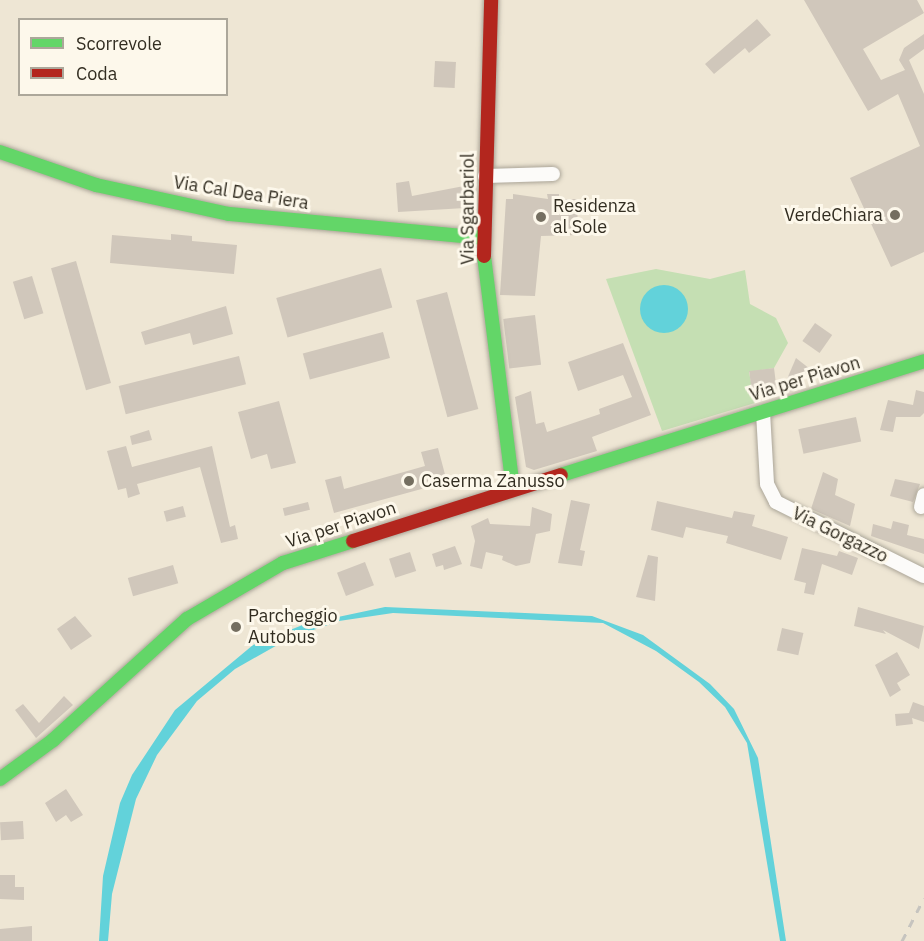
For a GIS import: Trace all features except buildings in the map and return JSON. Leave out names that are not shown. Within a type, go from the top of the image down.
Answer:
[{"type":"street","name":"Via Sgarbariol","points":[[491,0],[482,238],[513,489]]},
{"type":"street","name":"Via Cal Dea Piera","points":[[0,152],[96,185],[229,214],[482,238]]},
{"type":"street","points":[[485,176],[553,174]]},
{"type":"street","name":"Via per Piavon","points":[[0,778],[53,740],[187,619],[253,578],[314,550],[924,361]]},
{"type":"street","name":"Via Gorgazzo","points":[[763,412],[766,484],[776,502],[924,576]]},
{"type":"green space","points":[[656,269],[710,279],[745,270],[750,304],[776,318],[788,343],[774,368],[749,372],[755,403],[662,431],[606,279]]},
{"type":"water","points":[[659,285],[669,285],[681,292],[688,304],[688,314],[681,326],[669,333],[659,333],[644,322],[640,314],[640,304],[651,289]]},
{"type":"water","points":[[385,607],[592,616],[643,635],[710,684],[734,709],[758,758],[786,941],[780,941],[747,743],[725,707],[699,682],[656,651],[603,623],[393,613],[339,621],[288,639],[235,669],[197,701],[157,755],[136,799],[112,894],[108,941],[99,941],[103,876],[120,803],[132,775],[175,710],[253,645],[305,624]]},
{"type":"railway","points":[[902,941],[924,898]]},
{"type":"traffic: fast","points":[[0,152],[96,185],[229,214],[482,238]]},
{"type":"traffic: fast","points":[[484,256],[513,489]]},
{"type":"traffic: fast","points":[[561,475],[924,361]]},
{"type":"traffic: fast","points":[[0,779],[53,740],[187,619],[283,563],[353,541]]},
{"type":"traffic: jam","points":[[484,256],[491,0]]},
{"type":"traffic: jam","points":[[353,541],[561,475]]},
{"type":"place","name":"VerdeChiara","points":[[895,215]]},
{"type":"place","name":"Residenza al Sole","points":[[541,217]]},
{"type":"place","name":"Caserma Zanusso","points":[[409,481]]},
{"type":"place","name":"Parcheggio Autobus","points":[[236,627]]}]
